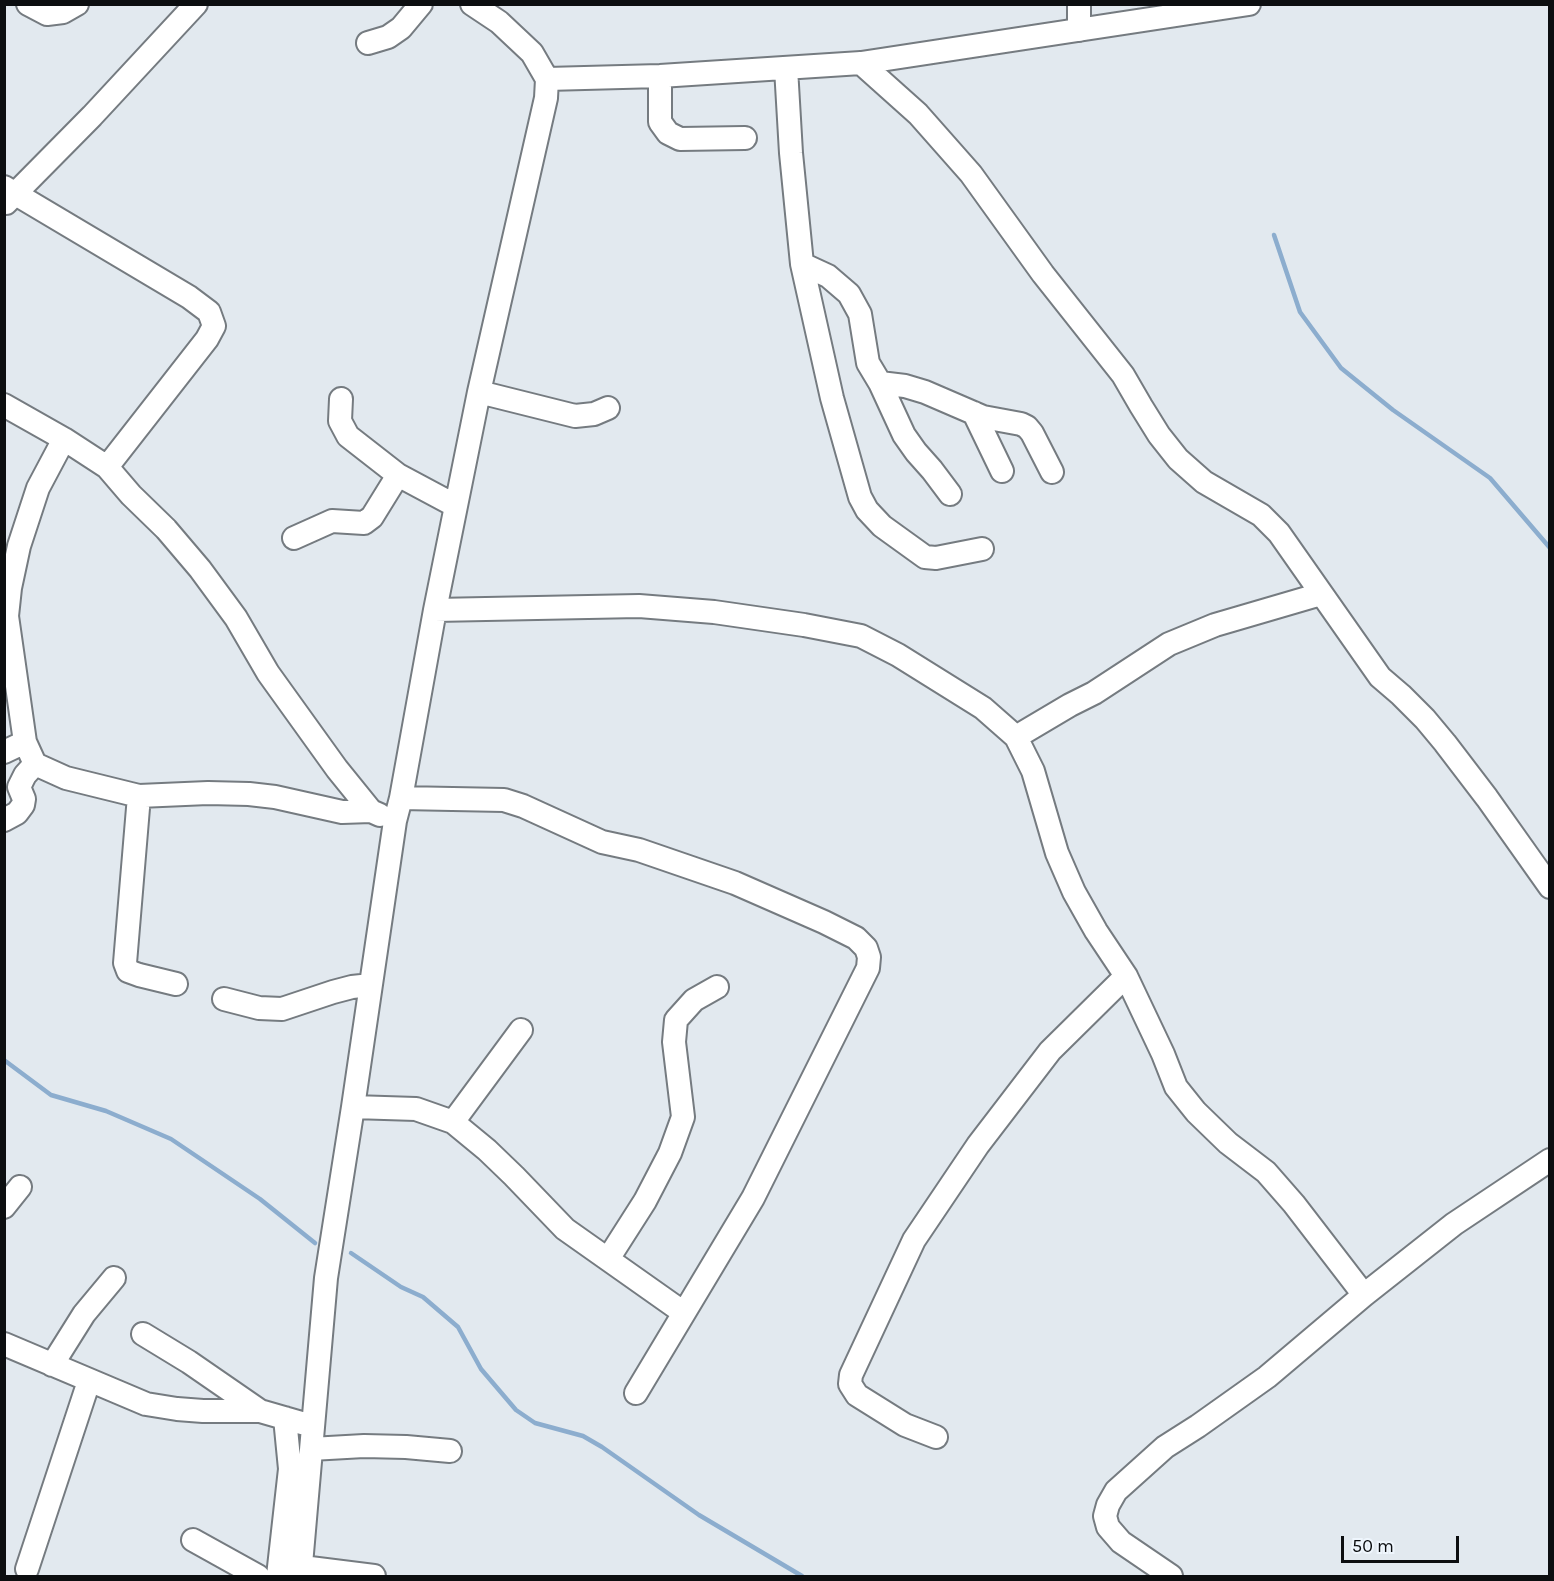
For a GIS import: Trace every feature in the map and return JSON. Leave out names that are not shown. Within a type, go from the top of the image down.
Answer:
[{"type":"street","points":[[28,4],[47,14],[63,12],[77,4]]},
{"type":"street","points":[[107,467],[207,339],[214,326],[209,312],[189,297],[8,195],[92,116],[196,4]]},
{"type":"street","points":[[368,43],[388,37],[401,28],[421,4]]},
{"type":"street","points":[[374,1576],[301,1572],[326,1278],[395,821],[402,798],[435,610],[479,392],[539,130],[548,79],[532,53],[499,14],[472,4]]},
{"type":"street","points":[[1079,4],[1080,30]]},
{"type":"street","points":[[548,79],[660,76],[861,63],[1249,4]]},
{"type":"street","points":[[861,63],[918,114],[971,174],[1043,274],[1123,375],[1141,406],[1178,459],[1204,483],[1261,515],[1280,533],[1380,677],[1409,703],[1445,743],[1550,887]]},
{"type":"street","points":[[786,68],[791,153],[802,264],[832,398],[860,498],[867,510],[882,526],[925,557],[936,558],[982,549]]},
{"type":"street","points":[[660,76],[660,122],[668,134],[680,139],[745,138]]},
{"type":"street","points":[[802,264],[828,276],[849,294],[860,314],[868,363],[904,435],[950,494]]},
{"type":"street","points":[[880,383],[905,386],[925,392],[983,417],[1027,427],[1052,472]]},
{"type":"street","points":[[479,392],[575,416],[594,414],[608,408]]},
{"type":"street","points":[[341,399],[340,421],[348,436],[398,475],[456,506]]},
{"type":"street","points":[[4,405],[64,439],[107,467],[131,495],[166,529],[200,569],[236,618],[268,674],[337,769],[371,811]]},
{"type":"street","points":[[974,413],[1002,471]]},
{"type":"street","points":[[64,439],[38,488],[19,546],[7,616],[9,661],[25,742],[35,764],[66,778],[138,796],[208,792],[249,794],[275,797],[342,812],[371,811],[395,821]]},
{"type":"street","points":[[294,538],[332,521],[364,523],[372,518],[398,475]]},
{"type":"street","points":[[1016,737],[1094,693],[1169,644],[1215,626],[1321,594]]},
{"type":"street","points":[[435,610],[639,606],[725,614],[804,625],[861,636],[898,655],[983,708],[1016,737],[1033,771],[1057,853],[1074,892],[1096,931],[1126,976],[1176,1087],[1204,1120],[1228,1143],[1266,1172],[1364,1294]]},
{"type":"street","points":[[4,752],[25,742]]},
{"type":"street","points":[[4,820],[17,813],[23,805],[24,799],[19,787],[25,774],[35,764]]},
{"type":"street","points":[[138,796],[125,963],[128,971],[176,984]]},
{"type":"street","points":[[402,798],[504,800],[523,806],[602,842],[639,850],[735,883],[824,922],[856,938],[866,948],[869,957],[868,968],[759,1187],[636,1393]]},
{"type":"street","points":[[936,1437],[905,1425],[857,1395],[850,1384],[851,1375],[914,1240],[978,1145],[1050,1051],[1126,976]]},
{"type":"street","points":[[224,999],[259,1008],[282,1009],[333,992],[371,985]]},
{"type":"street","points":[[608,1259],[645,1201],[670,1153],[683,1117],[674,1042],[676,1020],[694,1000],[717,987]]},
{"type":"street","points":[[453,1122],[521,1030]]},
{"type":"street","points":[[353,1107],[416,1109],[453,1122],[487,1150],[565,1229],[684,1313]]},
{"type":"street","points":[[1171,1576],[1121,1542],[1108,1527],[1105,1516],[1116,1491],[1165,1447],[1267,1377],[1364,1294],[1454,1224],[1550,1160]]},
{"type":"street","points":[[4,1207],[20,1187]]},
{"type":"street","points":[[52,1365],[84,1314],[114,1278]]},
{"type":"street","points":[[143,1334],[189,1362],[260,1411]]},
{"type":"street","points":[[4,1344],[146,1404],[203,1412],[260,1411],[312,1426]]},
{"type":"street","points":[[27,1569],[89,1381]]},
{"type":"street","points":[[278,1576],[290,1469],[285,1418]]},
{"type":"street","points":[[311,1449],[364,1446],[450,1451]]},
{"type":"street","points":[[193,1540],[258,1576]]},
{"type":"waterway","points":[[1274,235],[1300,312],[1341,368],[1393,410],[1490,478],[1550,548]]},
{"type":"waterway","points":[[4,1060],[51,1095],[106,1111],[171,1139],[260,1199],[315,1243]]},
{"type":"waterway","points":[[351,1253],[401,1287],[423,1297],[458,1327],[481,1369],[516,1410],[535,1423],[583,1436],[602,1447],[699,1515],[802,1576]]}]
